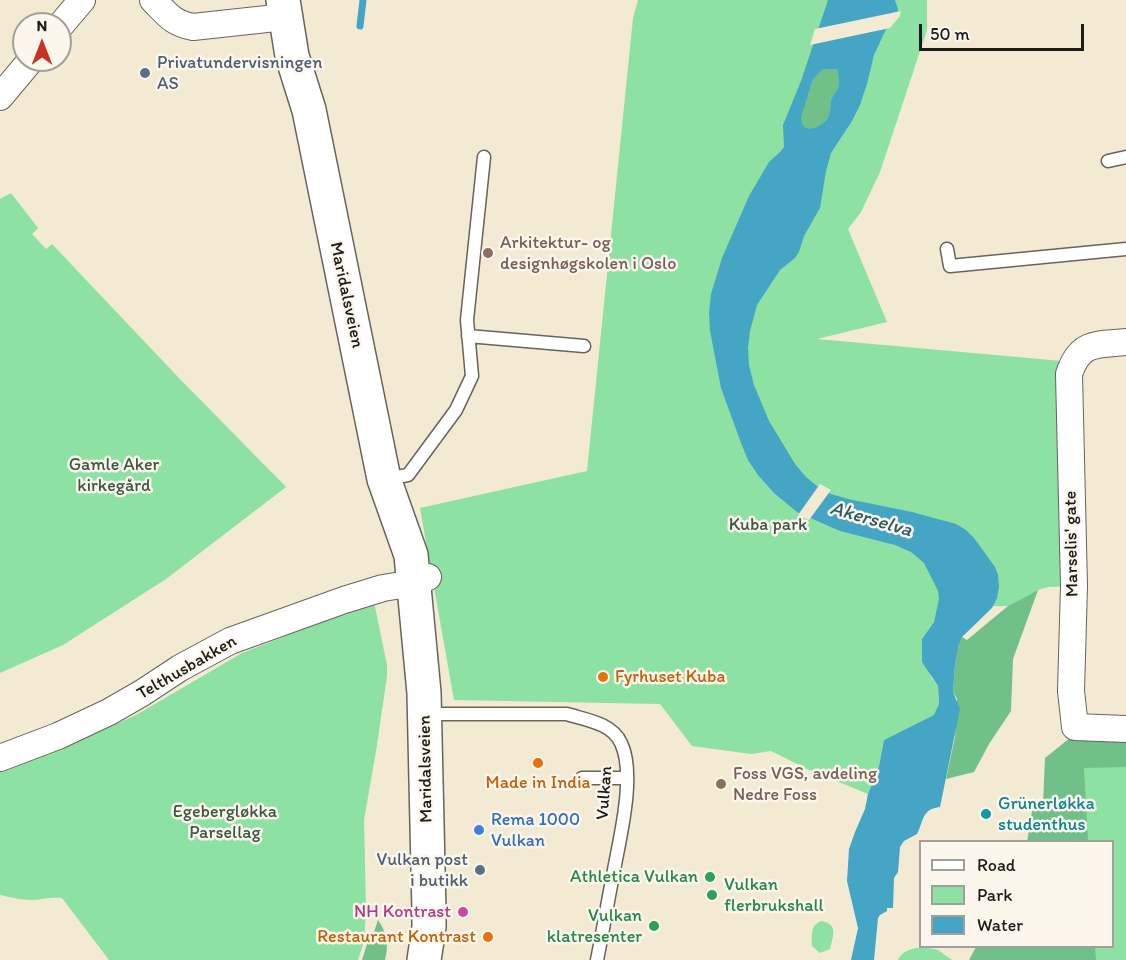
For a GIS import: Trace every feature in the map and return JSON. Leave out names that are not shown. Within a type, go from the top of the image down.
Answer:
[{"type":"main road","name":"Maridalsveien","points":[[290,6],[292,56],[309,110],[384,479],[411,555],[423,674],[429,912],[424,960]]},
{"type":"street","points":[[72,12],[82,0]]},
{"type":"street","points":[[153,0],[178,23],[193,27],[290,6]]},
{"type":"street","points":[[0,97],[21,72]]},
{"type":"street","name":"Marselis' gate","points":[[1126,342],[1093,346],[1082,350],[1073,362],[1069,374],[1074,586],[1071,691],[1075,727],[1126,729]]},
{"type":"street","name":"Telthusbakken","points":[[0,758],[58,736],[109,712],[180,668],[230,641],[344,600],[413,582]]},
{"type":"lane","points":[[384,479],[408,475],[456,410],[472,376],[467,320],[484,157]]},
{"type":"lane","points":[[1108,161],[1126,157]]},
{"type":"lane","points":[[947,249],[950,266],[1126,249]]},
{"type":"lane","points":[[468,336],[584,346]]},
{"type":"lane","name":"Vulkan","points":[[424,714],[567,714],[610,729],[621,742],[626,760],[627,778],[624,812],[601,906],[597,960]]},
{"type":"lane","points":[[582,777],[627,778]]},
{"type":"green space","name":"Kuba park","points":[[638,0],[927,0],[927,30],[880,172],[861,212],[848,229],[887,322],[817,339],[1073,362],[1074,586],[1048,587],[1038,590],[1008,606],[938,607],[934,622],[922,639],[931,677],[938,686],[939,704],[935,715],[884,740],[879,766],[868,794],[807,769],[771,751],[751,754],[692,746],[660,704],[454,700],[420,508],[587,471],[633,18]]},
{"type":"green space","points":[[823,69],[838,69],[839,86],[832,99],[827,119],[815,128],[807,128],[801,123],[800,117],[813,79]]},
{"type":"green space","name":"Gamle Aker kirkegård","points":[[11,193],[38,228],[32,234],[46,249],[52,244],[286,487],[166,579],[63,645],[0,673],[0,199]]},
{"type":"green space","points":[[1038,590],[1013,659],[1011,711],[974,772],[946,779],[955,737],[957,699],[953,692],[955,665],[962,637],[967,640],[1008,606]]},
{"type":"green space","name":"Egebergløkka Parsellag","points":[[374,602],[387,665],[387,676],[364,820],[366,910],[364,942],[358,960],[109,960],[62,898],[27,900],[0,895],[0,772],[136,715],[242,653]]},
{"type":"green space","points":[[1126,729],[1126,960],[1069,960],[1069,948],[1114,948],[1114,840],[1072,840],[1075,734]]},
{"type":"green space","points":[[1075,734],[1126,737],[1126,767],[1084,768],[1088,840],[1027,840],[1032,811],[1043,804],[1045,758]]},
{"type":"green space","points":[[378,920],[386,939],[385,960],[362,960],[367,944]]},
{"type":"green space","points":[[821,921],[833,928],[833,935],[830,949],[820,953],[812,946],[812,935],[813,928]]},
{"type":"green space","points":[[975,948],[1095,948],[1096,960],[969,960]]},
{"type":"green space","points":[[912,949],[938,950],[952,960],[898,960],[905,952]]},
{"type":"water","name":"Akerselva","points":[[828,0],[895,0],[897,15],[887,27],[874,55],[860,105],[831,153],[820,208],[804,236],[799,252],[780,270],[757,305],[748,348],[754,385],[769,421],[795,464],[806,477],[831,494],[956,524],[974,538],[995,567],[999,587],[992,608],[962,637],[959,645],[953,692],[960,709],[940,807],[927,813],[917,834],[904,841],[900,847],[898,872],[894,878],[893,908],[887,908],[887,911],[878,918],[874,960],[851,960],[858,928],[847,881],[849,849],[879,766],[884,740],[934,715],[939,704],[938,686],[922,662],[922,639],[934,622],[939,599],[938,591],[924,563],[911,552],[895,545],[840,531],[797,512],[774,493],[758,475],[748,460],[721,388],[710,331],[711,294],[722,258],[749,196],[769,162],[784,147],[783,125],[801,81]],"holes":[[[823,69],[837,69],[839,86],[832,99],[828,117],[824,123],[815,128],[807,128],[802,123],[801,117],[813,79]]]},
{"type":"pier","points":[[901,11],[900,16],[890,28],[810,45],[815,29]]},
{"type":"pier","points":[[820,484],[831,490],[809,520],[798,515]]},
{"type":"waterway","points":[[360,26],[363,0]]},
{"type":"place","name":"Privatundervisningen AS","points":[[145,73]]},
{"type":"place","name":"Arkitektur- og designhøgskolen i Oslo","points":[[488,253]]},
{"type":"place","name":"Fyrhuset Kuba","points":[[603,677]]},
{"type":"place","name":"Made in India","points":[[538,763]]},
{"type":"place","name":"Foss VGS, avdeling Nedre Foss","points":[[721,784]]},
{"type":"place","name":"Grünerløkka studenthus","points":[[986,814]]},
{"type":"place","name":"Rema 1000 Vulkan","points":[[479,830]]},
{"type":"place","name":"Vulkan post i butikk","points":[[480,870]]},
{"type":"place","name":"Athletica Vulkan","points":[[710,877]]},
{"type":"place","name":"Vulkan flerbrukshall","points":[[712,895]]},
{"type":"place","name":"NH Kontrast","points":[[463,912]]},
{"type":"place","name":"Vulkan klatresenter","points":[[654,926]]},
{"type":"place","name":"Restaurant Kontrast","points":[[488,937]]}]
